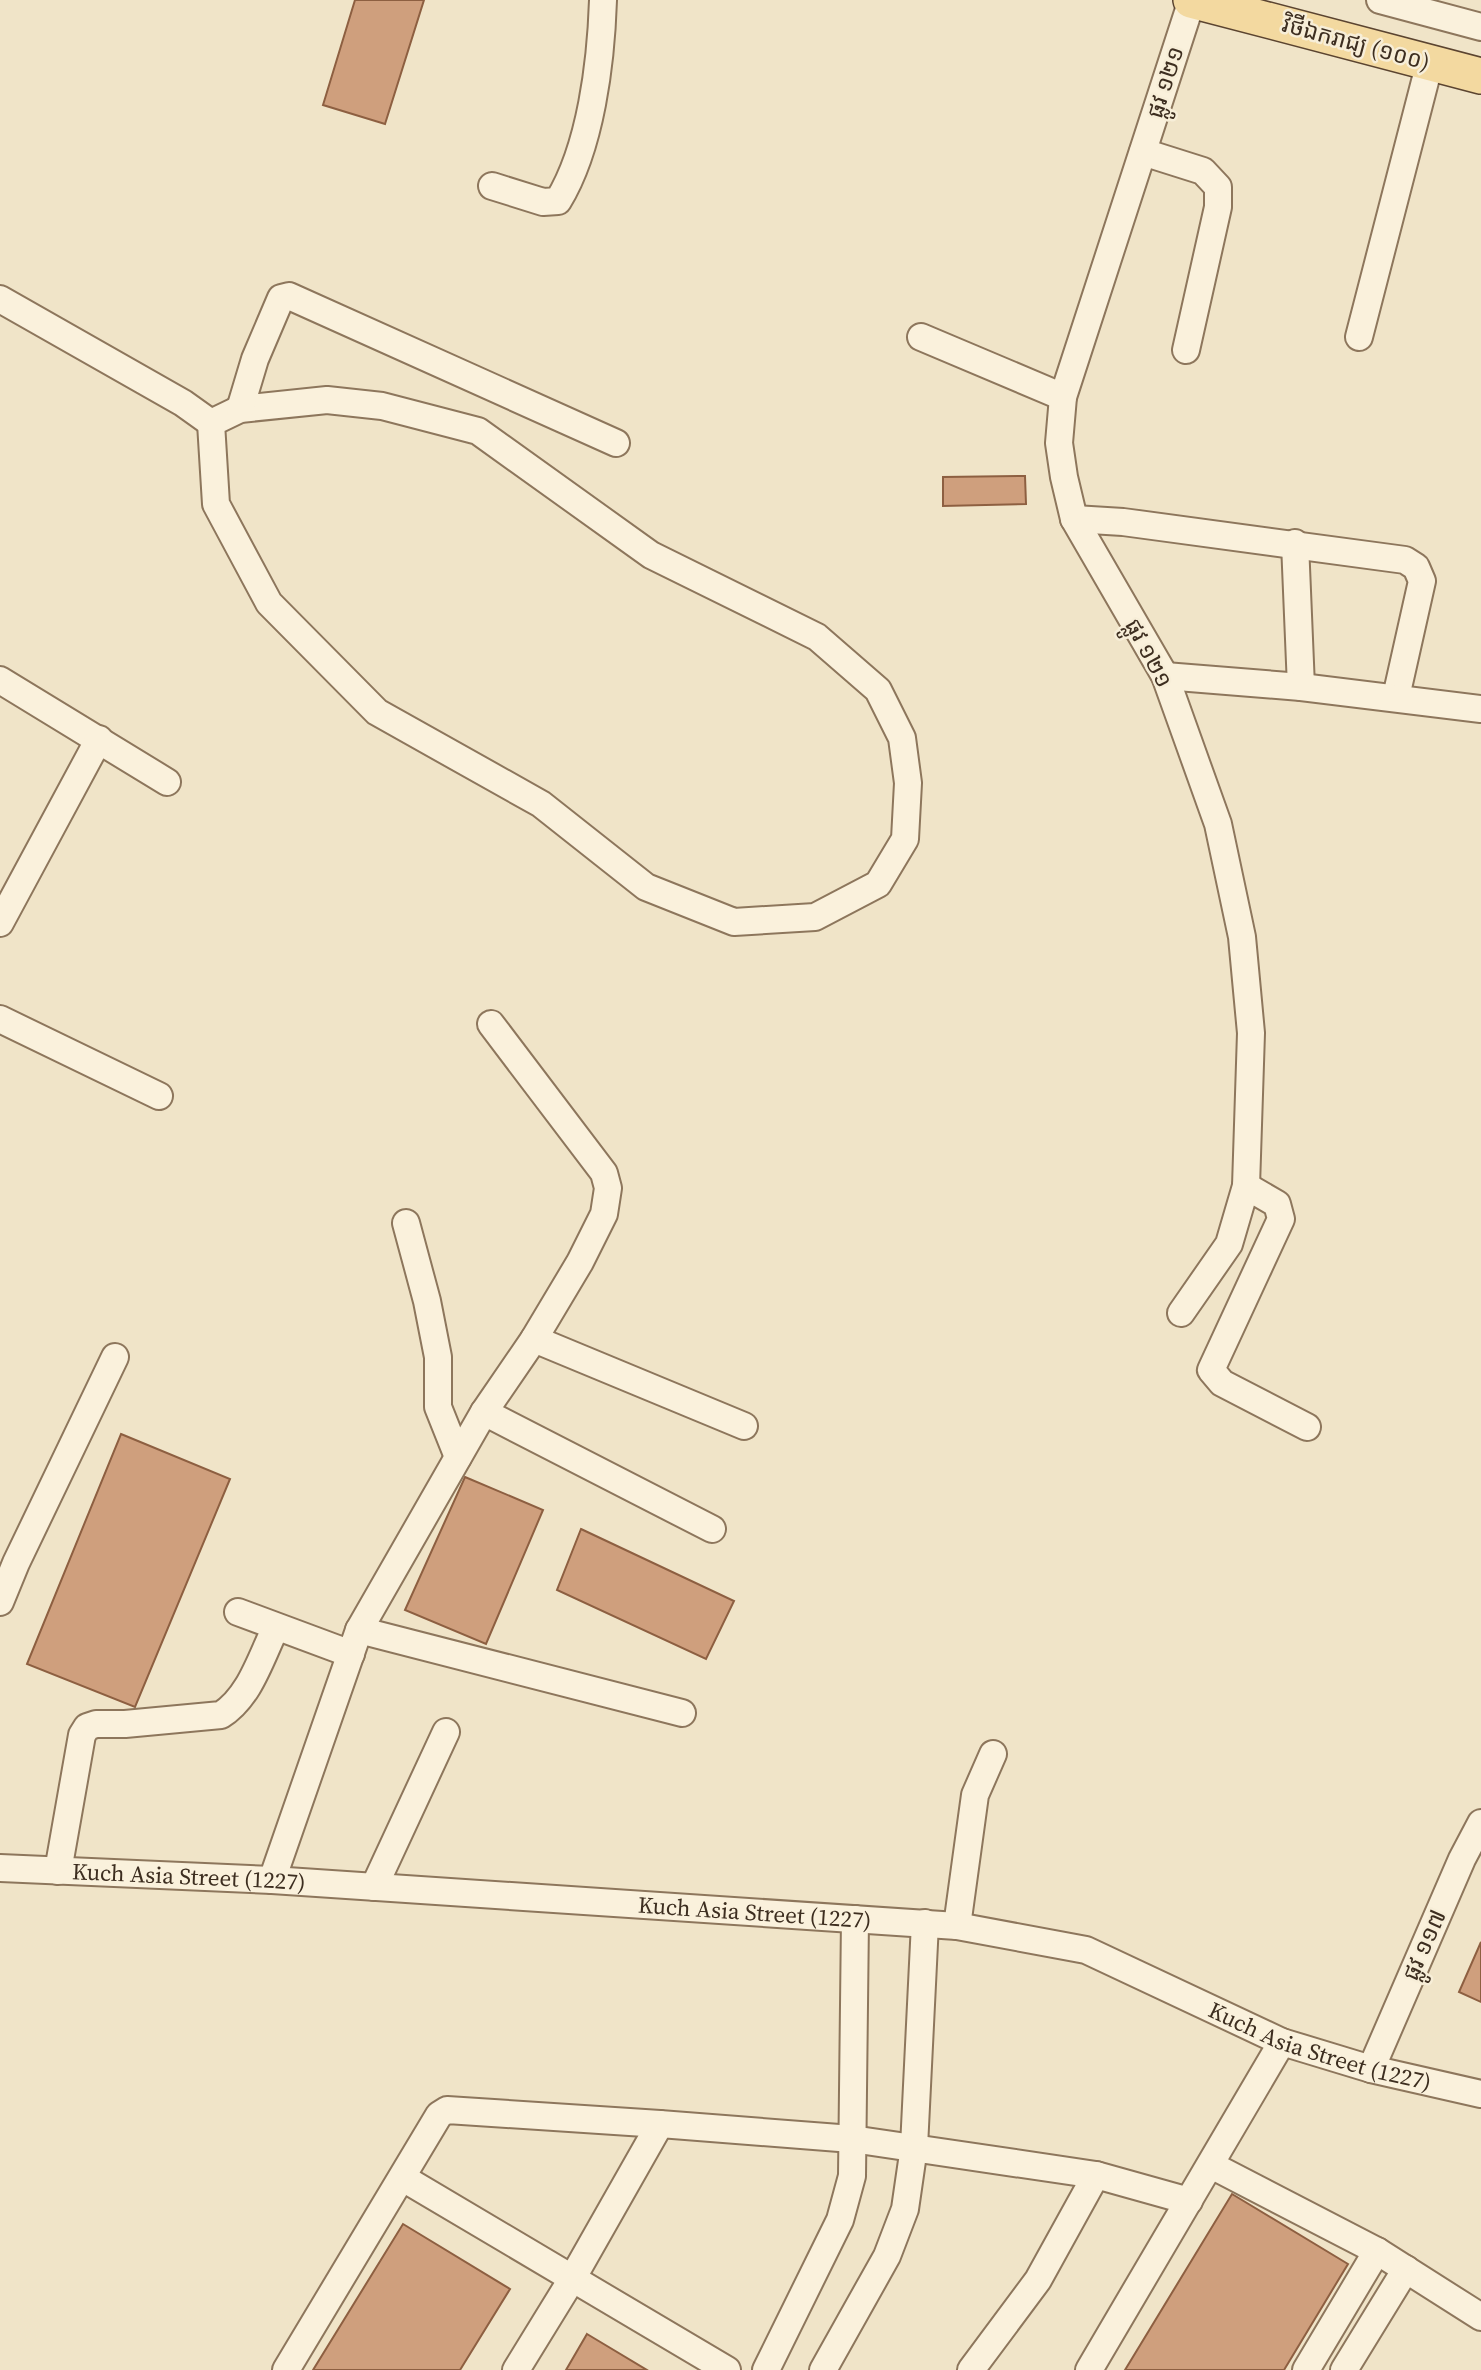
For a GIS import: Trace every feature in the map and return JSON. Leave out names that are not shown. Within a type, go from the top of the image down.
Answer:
[{"type":"main road","name":"វិថីឯករាជ្យ (១០០)","points":[[1191,0],[1481,76]]},
{"type":"street","points":[[492,186],[542,202],[558,201],[582,142],[599,67],[603,0]]},
{"type":"street","name":"ផ្លូវ ១២១","points":[[1181,1313],[1229,1244],[1247,1186],[1251,1033],[1241,937],[1218,824],[1165,676],[1074,519],[1059,443],[1063,397],[1191,0]]},
{"type":"street","points":[[1380,0],[1481,27]]},
{"type":"street","points":[[1359,337],[1430,62]]},
{"type":"street","points":[[1143,152],[1203,171],[1218,187],[1218,207],[1186,350]]},
{"type":"street","points":[[240,409],[255,359],[281,298],[289,296],[616,443]]},
{"type":"street","points":[[0,299],[183,403],[211,423]]},
{"type":"street","points":[[921,337],[1063,397]]},
{"type":"street","points":[[327,400],[382,406],[478,431],[651,555],[817,637],[878,690],[902,738],[908,783],[905,839],[878,884],[816,917],[734,922],[646,887],[541,804],[377,712],[269,603],[216,504],[211,423],[240,409],[327,400]]},
{"type":"street","points":[[1074,519],[1123,522],[1405,559],[1416,567],[1422,581],[1396,697]]},
{"type":"street","points":[[1294,543],[1301,687]]},
{"type":"street","points":[[1165,676],[1301,687],[1481,709]]},
{"type":"street","points":[[0,680],[167,782]]},
{"type":"street","points":[[0,923],[99,739]]},
{"type":"street","points":[[0,1019],[159,1096]]},
{"type":"street","points":[[272,1880],[355,1642],[484,1412],[534,1339],[580,1262],[604,1214],[608,1188],[604,1173],[491,1024]]},
{"type":"street","points":[[1247,1186],[1277,1204],[1281,1219],[1211,1370],[1222,1383],[1307,1427]]},
{"type":"street","points":[[406,1223],[438,1357],[438,1407],[458,1457]]},
{"type":"street","points":[[534,1339],[744,1426]]},
{"type":"street","points":[[0,1602],[115,1357]]},
{"type":"street","points":[[484,1412],[712,1529]]},
{"type":"street","points":[[238,1612],[276,1627],[682,1713]]},
{"type":"street","points":[[58,1871],[82,1735],[87,1727],[96,1724],[221,1715],[242,1697],[276,1627]]},
{"type":"street","points":[[374,1886],[446,1732]]},
{"type":"street","points":[[957,1926],[975,1796],[993,1754]]},
{"type":"street","name":"ផ្លូវ ១១៧","points":[[1371,2069],[1472,1864],[1481,1823]]},
{"type":"street","name":"Kuch Asia Street (1227)","points":[[0,1868],[374,1886],[957,1926],[1086,1950],[1282,2042],[1371,2069],[1481,2094]]},
{"type":"street","points":[[766,2370],[840,2220],[852,2176],[855,1919]]},
{"type":"street","points":[[828,2368],[887,2256],[905,2209],[915,2147],[925,1923]]},
{"type":"street","points":[[1089,2370],[1282,2042]]},
{"type":"street","points":[[286,2370],[439,2115],[447,2110],[852,2139],[1096,2175],[1189,2202]]},
{"type":"street","points":[[516,2370],[572,2279],[660,2124]]},
{"type":"street","points":[[1211,2165],[1377,2252],[1481,2317]]},
{"type":"street","points":[[971,2370],[1038,2280],[1096,2175]]},
{"type":"street","points":[[403,2178],[727,2370]]},
{"type":"street","points":[[1306,2370],[1377,2252]]},
{"type":"street","points":[[1345,2370],[1406,2269]]},
{"type":"building","points":[[355,0],[424,0],[385,124],[323,105]]},
{"type":"building","points":[[1025,476],[1026,504],[943,506],[943,477]]},
{"type":"building","points":[[121,1434],[230,1479],[135,1707],[27,1664]]},
{"type":"building","points":[[465,1477],[543,1510],[486,1644],[405,1610]]},
{"type":"building","points":[[581,1529],[734,1601],[706,1659],[557,1590]]},
{"type":"building","points":[[1481,1942],[1481,2002],[1459,1992]]},
{"type":"building","points":[[1232,2194],[1348,2264],[1284,2370],[1125,2370]]},
{"type":"building","points":[[403,2224],[510,2289],[460,2370],[313,2370]]},
{"type":"building","points":[[587,2334],[647,2370],[566,2370]]}]
